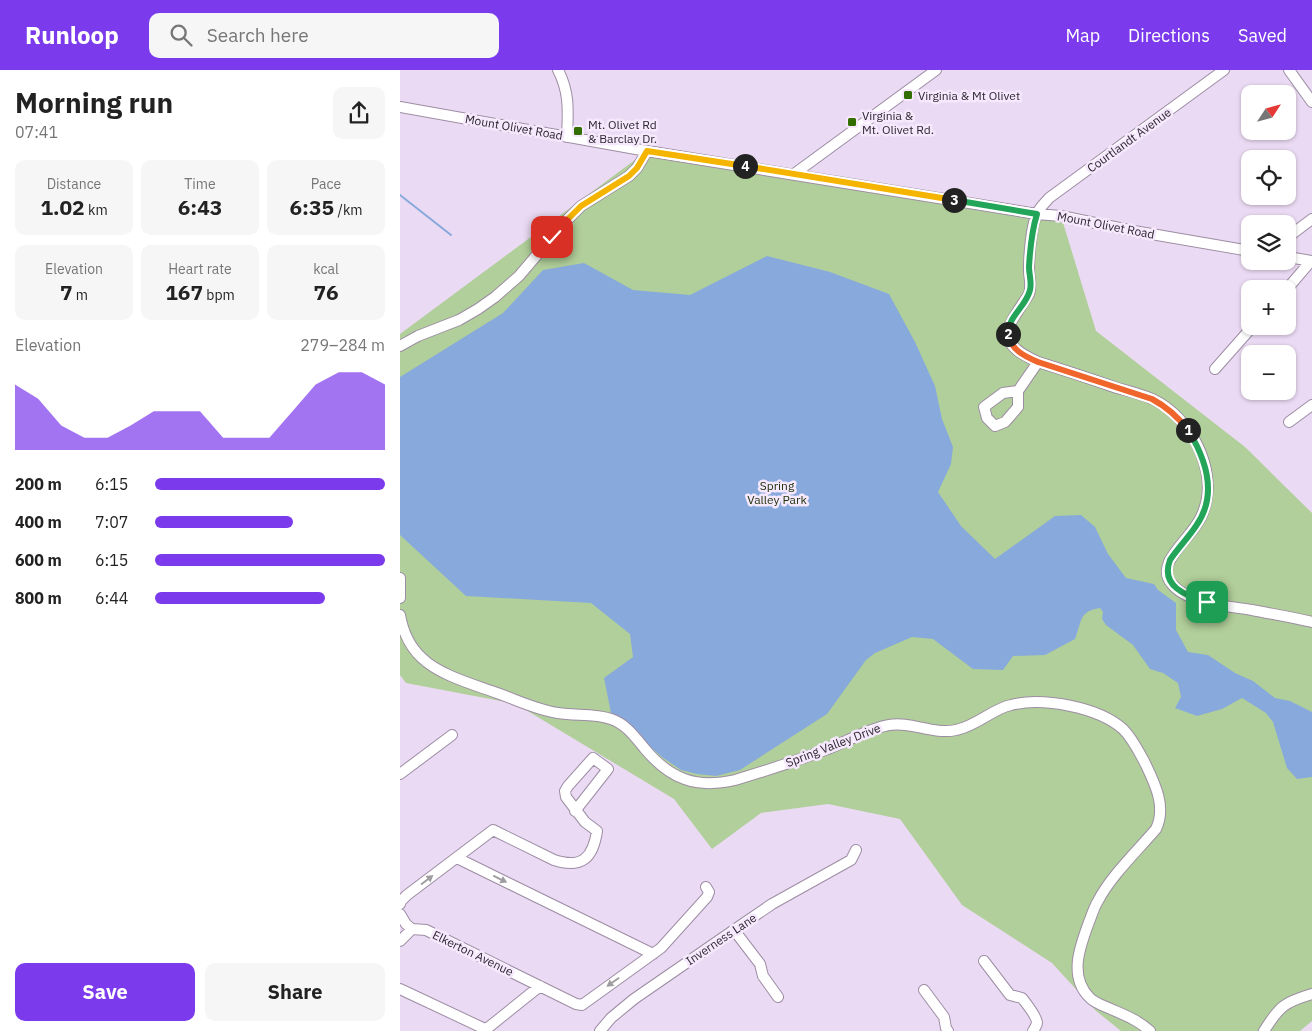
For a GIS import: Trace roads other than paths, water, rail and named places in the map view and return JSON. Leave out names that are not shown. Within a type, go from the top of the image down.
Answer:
[{"type":"street","points":[[558,70],[567,94],[567,137]]},
{"type":"street","points":[[794,174],[936,70]]},
{"type":"street","name":"Courtlandt Avenue","points":[[1037,214],[1049,198],[1224,70]]},
{"type":"street","points":[[1289,70],[1312,102]]},
{"type":"street","name":"Mount Olivet Road","points":[[400,107],[647,151],[1037,214],[1061,216],[1241,249]]},
{"type":"street","points":[[400,346],[418,336],[458,320],[496,297],[519,276],[581,206],[629,176],[637,168],[647,151]]},
{"type":"street","points":[[1037,214],[1030,261],[1031,288],[1029,294],[1011,319],[1008,332],[1011,344],[1023,355],[1038,362],[1152,399],[1161,404],[1180,420],[1195,442],[1204,460],[1208,477],[1206,504],[1197,525],[1170,560],[1167,567],[1167,574],[1172,585],[1186,594],[1207,602],[1312,622]]},
{"type":"street","points":[[1296,231],[1312,219]]},
{"type":"street","points":[[1296,258],[1312,261]]},
{"type":"street","points":[[1295,280],[1312,261]]},
{"type":"street","points":[[1215,369],[1245,335]]},
{"type":"street","points":[[1018,391],[1038,362]]},
{"type":"street","points":[[1289,422],[1312,405]]},
{"type":"street","points":[[400,578],[400,598]]},
{"type":"street","name":"Spring Valley Drive","points":[[400,615],[404,632],[411,647],[429,664],[448,674],[532,706],[557,713],[612,719],[631,732],[669,772],[685,780],[696,782],[735,780],[826,750],[888,725],[900,724],[936,731],[957,730],[977,722],[1003,707],[1021,703],[1061,704],[1093,713],[1116,724],[1134,743],[1153,780],[1161,804],[1160,822],[1113,878],[1098,901],[1082,941],[1079,952],[1078,973],[1080,984],[1089,997],[1130,1017],[1150,1031]]},
{"type":"street","points":[[400,774],[452,735]]},
{"type":"street","points":[[400,904],[407,894],[493,830],[554,860],[571,864],[584,860],[595,844],[597,831],[575,811],[566,798],[565,791],[593,758],[608,769],[575,811]]},
{"type":"street","name":"Inverness Lane","points":[[600,1031],[611,1018],[634,999],[772,904],[852,860],[856,850]]},
{"type":"street","points":[[457,858],[653,954],[707,897],[709,892],[706,887]]},
{"type":"street","points":[[400,914],[406,924],[412,929],[400,942]]},
{"type":"street","name":"Elkerton Avenue","points":[[412,929],[426,930],[576,1004],[582,1004],[653,954]]},
{"type":"street","points":[[734,930],[760,964],[763,976],[778,997]]},
{"type":"street","points":[[984,961],[1010,995],[1022,998],[1036,1018],[1037,1023],[1033,1031]]},
{"type":"street","points":[[400,989],[484,1030],[536,984]]},
{"type":"street","points":[[924,990],[944,1017],[948,1031]]},
{"type":"street","points":[[1264,1031],[1279,1009],[1294,999],[1312,994]]},
{"type":"water","points":[[767,256],[830,272],[889,294],[915,342],[935,386],[942,419],[953,447],[951,464],[938,492],[961,526],[995,559],[1055,516],[1081,515],[1095,527],[1108,554],[1126,578],[1154,584],[1158,590],[1176,603],[1176,630],[1188,652],[1208,655],[1235,673],[1253,681],[1275,698],[1290,701],[1312,712],[1312,777],[1297,779],[1287,768],[1273,722],[1266,713],[1242,698],[1222,709],[1197,716],[1175,708],[1181,697],[1178,683],[1163,673],[1150,669],[1133,645],[1106,625],[1102,619],[1103,612],[1100,608],[1093,609],[1085,614],[1080,622],[1075,639],[1045,655],[1013,656],[1003,670],[973,669],[933,639],[912,637],[875,653],[866,660],[827,714],[740,770],[716,776],[681,770],[662,757],[611,713],[604,678],[633,657],[630,634],[591,603],[466,596],[400,535],[400,377],[503,313],[543,270],[584,263],[633,290],[690,295]]},
{"type":"waterway","points":[[400,195],[451,235]]},
{"type":"place","name":"Virginia & Mt Olivet","points":[[908,95]]},
{"type":"place","name":"Virginia & Mt. Olivet Rd.","points":[[852,122]]},
{"type":"place","name":"Mt. Olivet Rd & Barclay Dr.","points":[[578,131]]},
{"type":"park label","name":"Spring Valley Park","points":[[777,492]]}]
